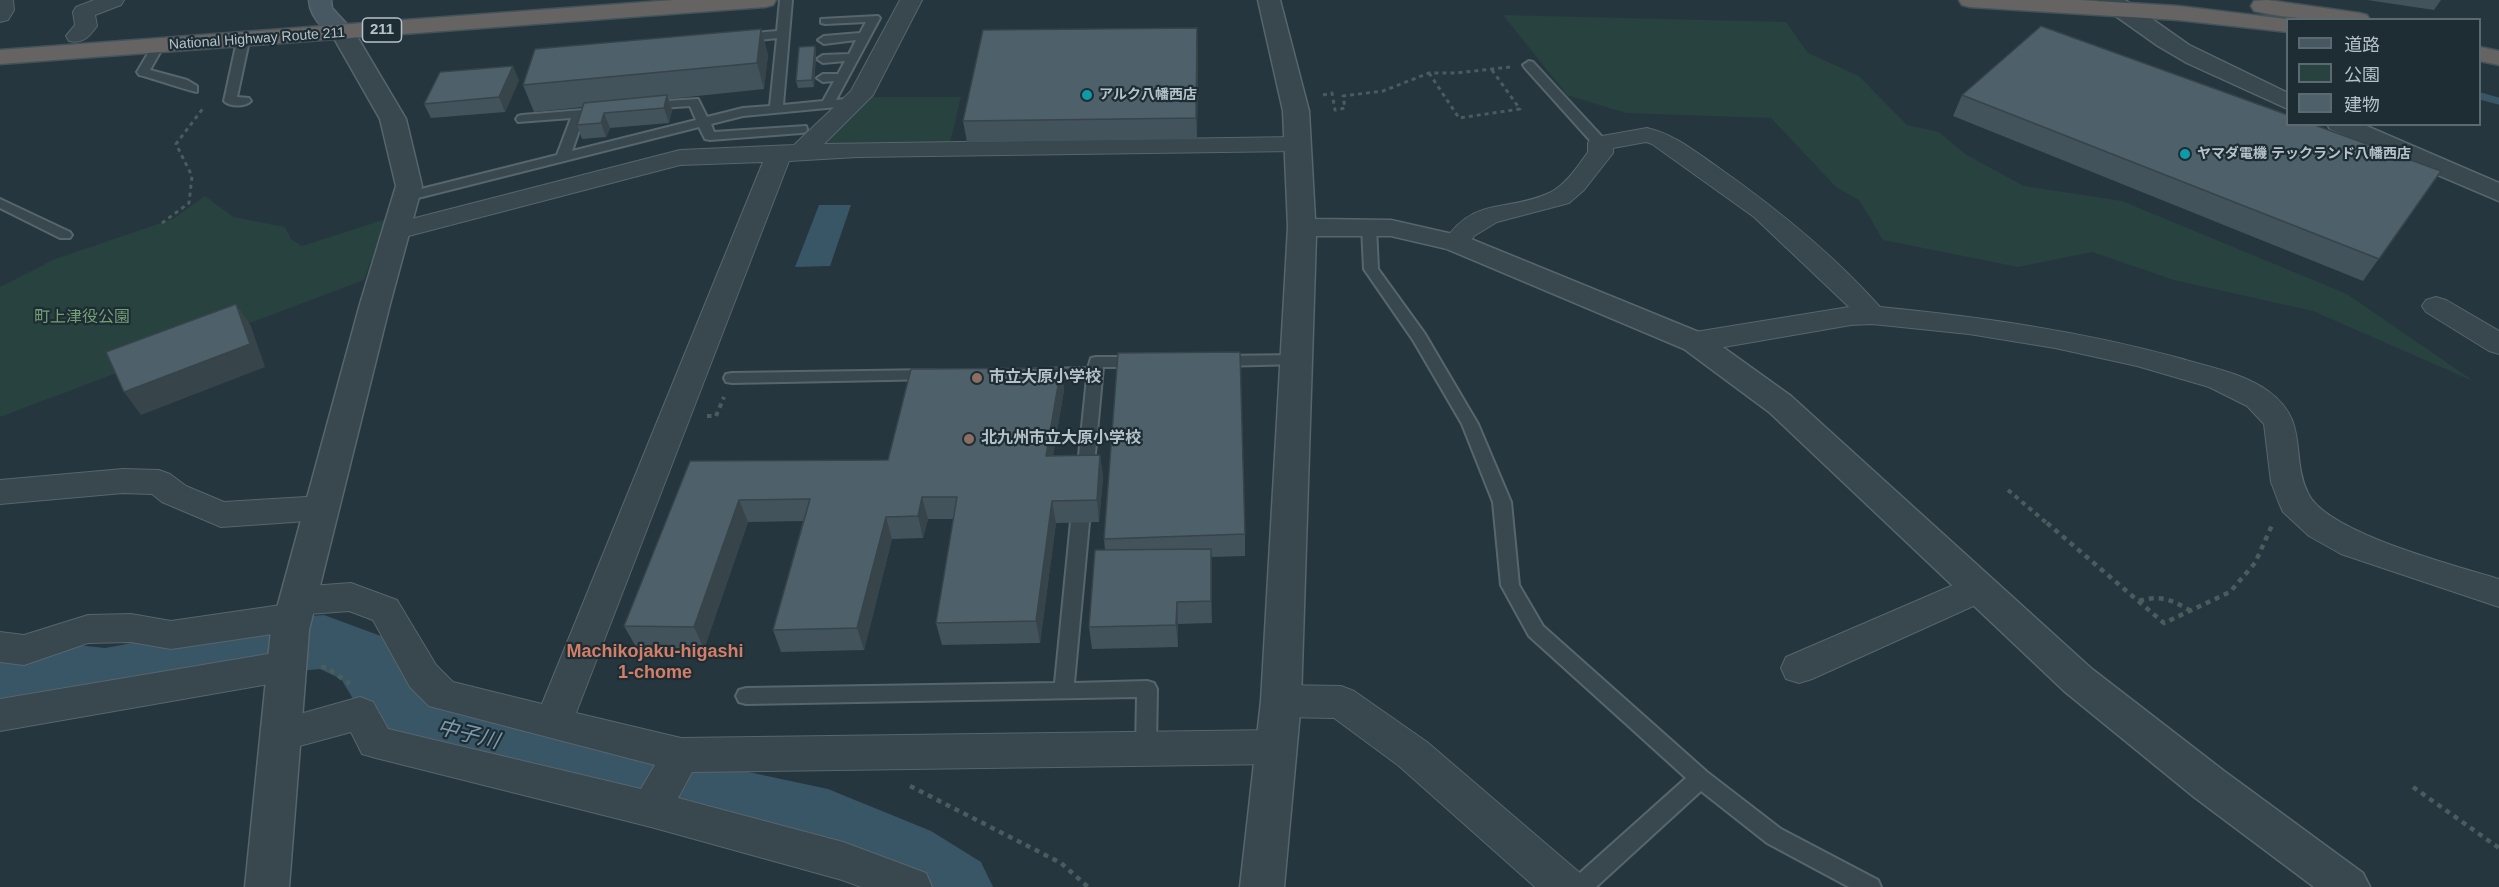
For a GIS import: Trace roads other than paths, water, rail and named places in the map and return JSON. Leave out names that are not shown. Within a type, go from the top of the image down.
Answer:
[{"type":"highway","name":"National Highway Route 211","points":[[0,40],[546,0]]},
{"type":"highway","name":"National Highway Route 211","points":[[0,57],[243,41],[331,17],[765,0]]},
{"type":"highway","points":[[1970,0],[2119,3],[2286,25]]},
{"type":"highway","points":[[2200,0],[2343,18]]},
{"type":"highway","points":[[2481,39],[2499,42]]},
{"type":"highway","points":[[2481,54],[2499,58]]},
{"type":"street","points":[[0,15],[3,10],[2,0]]},
{"type":"street","points":[[77,36],[86,26],[84,12],[113,0]]},
{"type":"street","points":[[553,724],[794,145],[861,95],[911,0]]},
{"type":"street","points":[[1262,887],[1281,701],[1302,228],[1296,111],[1269,0]]},
{"type":"street","points":[[2119,3],[2165,40],[2208,65],[2286,101]]},
{"type":"street","points":[[267,887],[290,634],[409,186],[393,119],[331,17]]},
{"type":"street","points":[[2344,126],[2499,193]]},
{"type":"street","points":[[1456,243],[1461,231],[1476,221],[1562,198],[1601,153],[1600,143],[1647,135],[1661,139],[1763,211],[1850,290],[1872,315]]},
{"type":"street","points":[[397,231],[680,158],[794,145],[1296,144]]},
{"type":"street","points":[[1302,228],[1391,228],[1456,243],[1695,342],[1780,404],[2078,680],[2209,784],[2348,887]]},
{"type":"street","points":[[2436,306],[2499,344]]},
{"type":"street","points":[[1695,342],[1851,316],[1872,315],[1969,325],[2055,338],[2139,357],[2220,380],[2258,399],[2279,421],[2287,482],[2295,503],[2321,527],[2353,545],[2499,592]]},
{"type":"street","points":[[0,492],[123,482],[159,482],[174,494],[221,514],[322,508]]},
{"type":"street","points":[[1799,668],[1979,588]]},
{"type":"street","points":[[0,715],[43,709],[290,634],[351,597],[385,610],[423,676],[442,695],[681,756],[1277,747]]},
{"type":"street","points":[[0,647],[24,650],[88,629],[130,628],[171,634],[290,634]]},
{"type":"street","points":[[1281,701],[1341,702],[1413,754],[1565,887]]},
{"type":"street","points":[[281,735],[360,713],[376,742],[651,808],[843,861],[911,887]]},
{"type":"street","points":[[651,808],[681,756]]},
{"type":"lane","points":[[776,109],[786,0]]},
{"type":"lane","points":[[825,21],[874,18],[828,104]]},
{"type":"lane","points":[[724,39],[783,34]]},
{"type":"lane","points":[[824,40],[864,36]]},
{"type":"lane","points":[[243,41],[230,101],[245,101]]},
{"type":"lane","points":[[157,47],[143,72],[183,82],[192,89]]},
{"type":"lane","points":[[823,59],[853,57]]},
{"type":"lane","points":[[1529,64],[1600,143]]},
{"type":"lane","points":[[823,78],[843,77]]},
{"type":"lane","points":[[637,108],[694,102],[710,136],[794,145]]},
{"type":"lane","points":[[406,197],[742,112],[854,102]]},
{"type":"lane","points":[[522,119],[614,110]]},
{"type":"lane","points":[[563,157],[579,113]]},
{"type":"lane","points":[[0,203],[65,235]]},
{"type":"lane","points":[[1368,227],[1371,270],[1420,338],[1470,424],[1502,502],[1510,585],[1536,631],[1700,778],[1774,836],[1870,887]]},
{"type":"lane","points":[[1202,361],[1296,360]]},
{"type":"lane","points":[[1064,691],[1096,362],[1155,362]]},
{"type":"lane","points":[[1025,374],[1095,374]]},
{"type":"lane","points":[[732,378],[943,375]]},
{"type":"lane","points":[[746,696],[1148,689],[1146,748]]},
{"type":"lane","points":[[1580,887],[1700,778]]},
{"type":"water","points":[[819,205],[851,205],[830,266],[795,267]]},
{"type":"waterway","points":[[2481,96],[2499,101]]},
{"type":"waterway","name":"中子川","points":[[0,689],[20,688],[67,672],[105,676],[253,648],[324,642],[365,659],[403,719],[683,790],[828,823],[904,856],[954,887]]},
{"type":"place","name":"アルク八幡西店","points":[[1087,95]]},
{"type":"place","name":"ヤマダ電機 テックランド八幡西店","points":[[2185,154]]},
{"type":"place","name":"市立大原小学校","points":[[977,378]]},
{"type":"place","name":"北九州市立大原小学校","points":[[969,439]]},
{"type":"district","name":"Machikojaku-higashi 1-chome","points":[[655,662]]},
{"type":"park label","name":"町上津役公園","points":[[82,318]]}]
